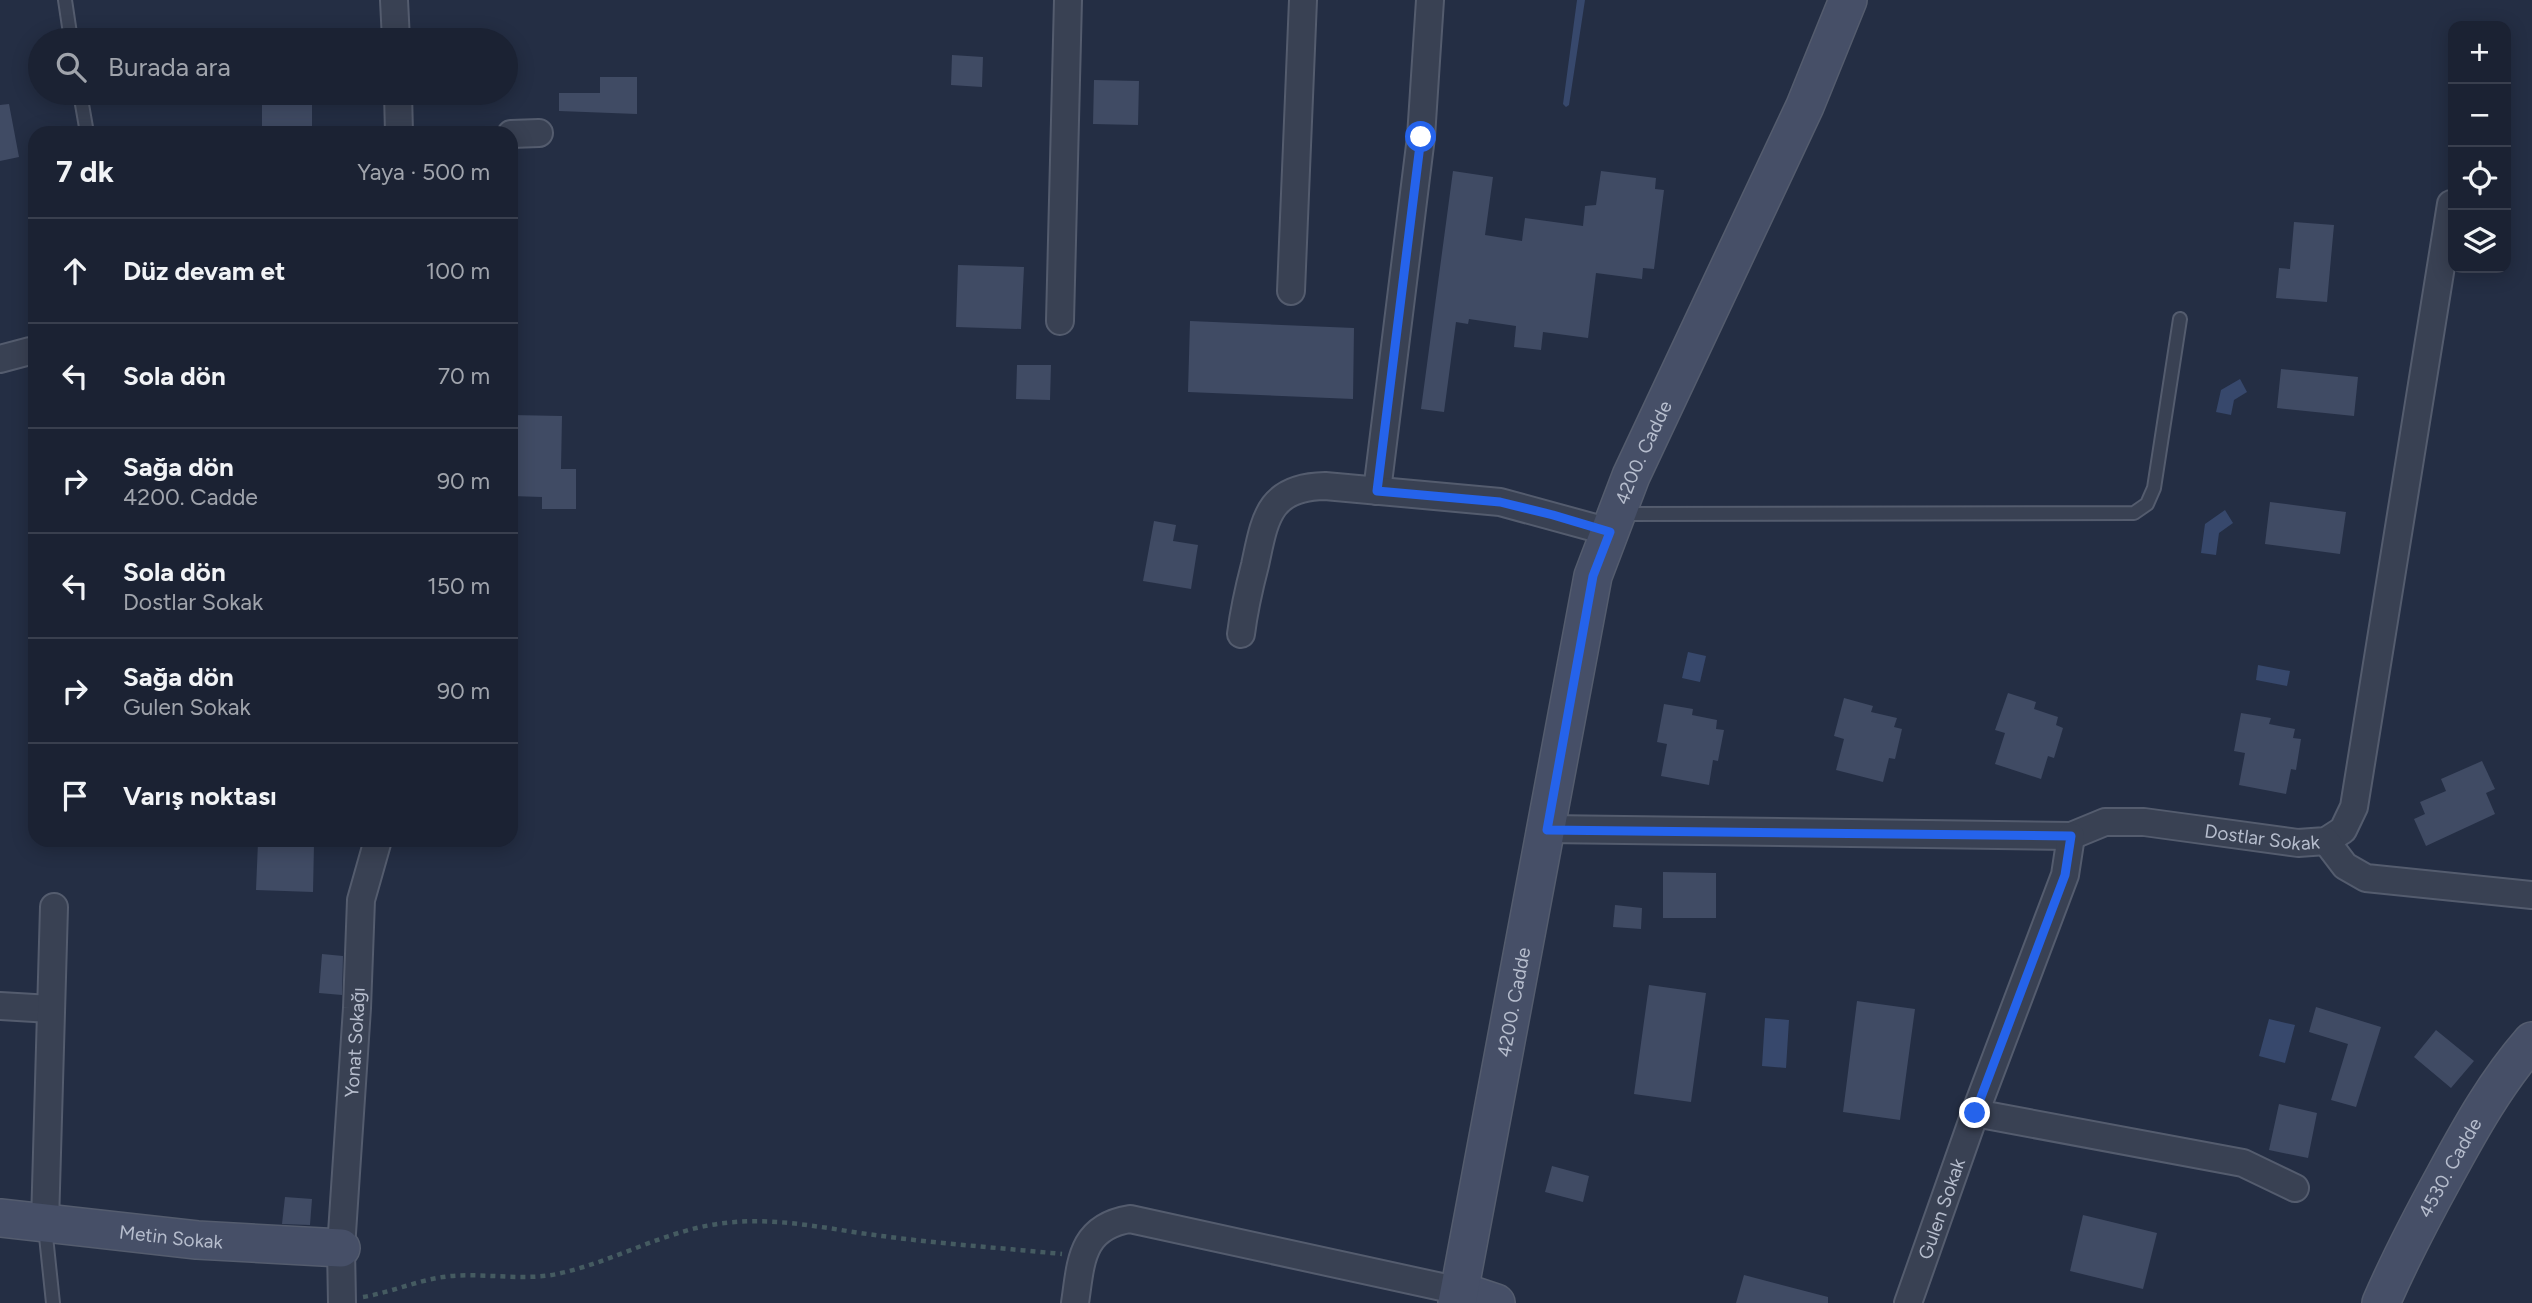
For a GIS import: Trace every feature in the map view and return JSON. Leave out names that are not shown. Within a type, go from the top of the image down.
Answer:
[{"type":"main road","name":"4200. Cadde","points":[[1458,1297],[1593,576],[1631,476],[1805,106],[1848,0]]},
{"type":"main road","name":"4530. Cadde","points":[[2381,1303],[2402,1255],[2476,1119],[2512,1064],[2532,1041]]},
{"type":"main road","name":"Metin Sokak","points":[[0,1218],[197,1240],[341,1248]]},
{"type":"main road","points":[[1458,1297],[1496,1303]]},
{"type":"street","points":[[394,0],[395,28]]},
{"type":"street","points":[[1060,321],[1068,0]]},
{"type":"street","points":[[1291,291],[1303,0]]},
{"type":"street","points":[[1377,491],[1419,162],[1430,0]]},
{"type":"street","points":[[398,105],[399,126]]},
{"type":"street","points":[[518,134],[539,133]]},
{"type":"street","name":"Dostlar Sokak","points":[[1547,830],[2071,836],[2105,822],[2144,822],[2298,843],[2326,841],[2343,830],[2354,807],[2450,210]]},
{"type":"street","points":[[0,359],[28,352]]},
{"type":"street","points":[[1241,634],[1265,519],[1277,503],[1297,490],[1311,486],[1500,502],[1553,515],[1613,523]]},
{"type":"street","name":"Gulen Sokak","points":[[1908,1303],[1975,1113],[2065,875],[2071,836]]},
{"type":"street","points":[[2326,841],[2345,866],[2366,878],[2532,895]]},
{"type":"street","name":"Yonat Sokağı","points":[[342,1302],[341,1248],[357,1008],[361,900],[376,847]]},
{"type":"street","points":[[45,1223],[54,907]]},
{"type":"street","points":[[0,1006],[51,1009]]},
{"type":"street","points":[[1975,1113],[2242,1163],[2295,1188]]},
{"type":"street","points":[[1075,1303],[1082,1255],[1092,1237],[1119,1221],[1130,1219],[1458,1297]]},
{"type":"lane","points":[[65,0],[69,28]]},
{"type":"lane","points":[[82,105],[86,126]]},
{"type":"lane","points":[[1613,523],[2134,513],[2147,504],[2154,488],[2180,319]]},
{"type":"lane","points":[[45,1223],[53,1303]]},
{"type":"path","points":[[342,1302],[446,1276],[535,1277],[556,1274],[670,1234],[715,1223],[775,1222],[912,1240],[1082,1255]]},
{"type":"water","points":[[1577,0],[1585,0],[1569,105],[1566,107],[1563,104]]},
{"type":"water","points":[[2240,379],[2247,392],[2234,400],[2231,415],[2216,412],[2221,390]]},
{"type":"water","points":[[2225,510],[2233,523],[2219,533],[2216,555],[2201,553],[2205,524]]},
{"type":"water","points":[[1688,652],[1706,656],[1700,682],[1682,678]]},
{"type":"water","points":[[2258,665],[2290,671],[2287,686],[2256,680]]},
{"type":"water","points":[[1765,1018],[1789,1020],[1786,1068],[1762,1066]]},
{"type":"water","points":[[2269,1019],[2295,1025],[2285,1063],[2259,1056]]},
{"type":"building","points":[[952,55],[983,57],[982,87],[951,85]]},
{"type":"building","points":[[600,77],[637,77],[637,114],[559,111],[559,93],[600,93]]},
{"type":"building","points":[[1094,80],[1139,81],[1138,125],[1093,124]]},
{"type":"building","points":[[9,104],[19,157],[0,161],[0,105]]},
{"type":"building","points":[[262,105],[312,105],[312,126],[262,126]]},
{"type":"building","points":[[1453,171],[1493,177],[1485,235],[1522,241],[1525,218],[1583,226],[1585,206],[1596,205],[1601,171],[1656,178],[1655,189],[1664,190],[1654,269],[1643,268],[1642,279],[1596,273],[1588,338],[1543,332],[1541,350],[1514,347],[1516,326],[1469,319],[1468,324],[1456,322],[1444,412],[1421,409]]},
{"type":"building","points":[[2294,222],[2334,225],[2327,302],[2276,298],[2279,268],[2290,269]]},
{"type":"building","points":[[958,265],[1024,267],[1021,329],[956,327]]},
{"type":"building","points":[[1190,321],[1354,328],[1353,399],[1188,392]]},
{"type":"building","points":[[1017,365],[1051,365],[1050,400],[1016,399]]},
{"type":"building","points":[[2281,369],[2358,377],[2354,416],[2277,408]]},
{"type":"building","points":[[518,415],[562,416],[561,469],[576,469],[576,509],[542,509],[542,497],[518,496]]},
{"type":"building","points":[[2270,502],[2346,512],[2340,554],[2265,544]]},
{"type":"building","points":[[1154,521],[1176,525],[1173,541],[1198,545],[1191,589],[1143,581]]},
{"type":"building","points":[[2008,693],[2036,702],[2034,709],[2058,717],[2056,725],[2063,728],[2054,758],[2048,756],[2041,779],[1995,764],[2005,733],[1995,730]]},
{"type":"building","points":[[1844,698],[1873,706],[1871,712],[1897,718],[1894,727],[1902,729],[1895,759],[1889,758],[1883,782],[1836,770],[1844,739],[1834,736]]},
{"type":"building","points":[[1664,704],[1693,709],[1692,715],[1717,720],[1716,729],[1724,730],[1718,761],[1713,760],[1709,785],[1661,776],[1667,744],[1657,742]]},
{"type":"building","points":[[2241,713],[2271,718],[2269,724],[2295,729],[2293,738],[2301,739],[2296,770],[2291,769],[2286,794],[2239,785],[2245,753],[2234,751]]},
{"type":"building","points":[[2482,761],[2495,789],[2486,793],[2495,814],[2426,846],[2414,819],[2425,814],[2420,802],[2446,791],[2441,779]]},
{"type":"building","points":[[258,847],[314,847],[313,892],[256,890]]},
{"type":"building","points":[[1663,872],[1716,873],[1716,918],[1663,918]]},
{"type":"building","points":[[1615,905],[1642,908],[1641,929],[1613,927]]},
{"type":"building","points":[[322,954],[343,956],[342,995],[319,993]]},
{"type":"building","points":[[1649,985],[1706,993],[1691,1102],[1634,1094]]},
{"type":"building","points":[[1857,1001],[1915,1009],[1900,1120],[1843,1112]]},
{"type":"building","points":[[2316,1007],[2381,1027],[2356,1107],[2331,1100],[2348,1044],[2309,1032]]},
{"type":"building","points":[[2436,1030],[2474,1061],[2451,1088],[2414,1057]]},
{"type":"building","points":[[2279,1104],[2317,1113],[2308,1158],[2269,1150]]},
{"type":"building","points":[[1552,1166],[1589,1176],[1583,1202],[1545,1192]]},
{"type":"building","points":[[285,1197],[312,1199],[310,1225],[282,1224]]},
{"type":"building","points":[[2083,1215],[2157,1233],[2143,1289],[2070,1271]]},
{"type":"building","points":[[1744,1275],[1828,1297],[1828,1303],[1736,1303]]},
{"type":"route","points":[[1421,137],[1377,491],[1500,502],[1610,532],[1593,576],[1547,830],[2071,836],[2065,875],[1975,1113]]}]
